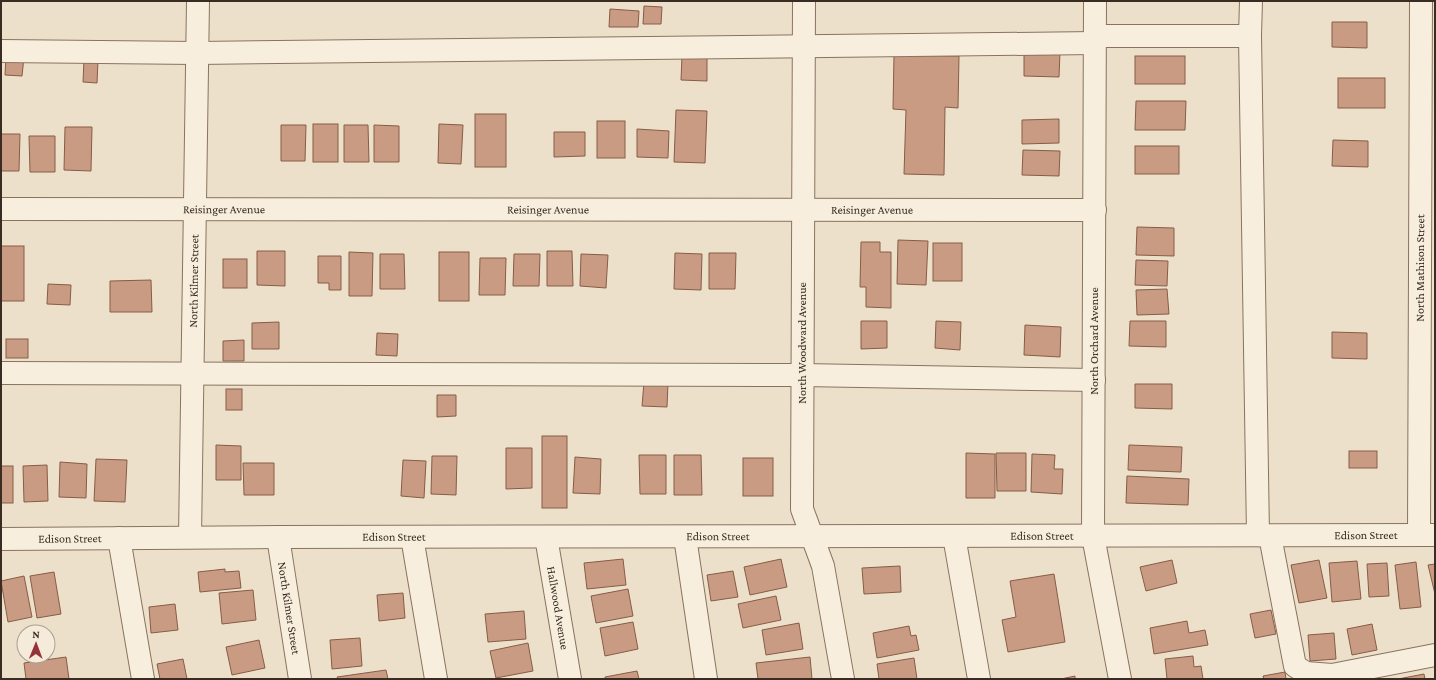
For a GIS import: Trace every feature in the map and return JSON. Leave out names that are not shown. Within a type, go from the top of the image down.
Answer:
[{"type":"street","name":"North Kilmer Street","points":[[190,537],[198,1]]},
{"type":"street","name":"North Woodward Avenue","points":[[804,1],[802,509],[823,566],[843,679]]},
{"type":"street","name":"North Orchard Avenue","points":[[1095,1],[1093,536],[1120,679]]},
{"type":"street","points":[[1251,1],[1250,36],[1258,535],[1270,536],[1296,672],[1332,675],[1435,656]]},
{"type":"street","name":"North Mathison Street","points":[[1421,1],[1428,71],[1427,535]]},
{"type":"street","points":[[1,51],[197,52],[804,45],[1250,36]]},
{"type":"street","name":"Reisinger Avenue","points":[[1,209],[802,211],[1095,210]]},
{"type":"street","points":[[1,373],[802,374],[1094,380]]},
{"type":"street","name":"Edison Street","points":[[1,539],[190,537],[1427,535]]},
{"type":"street","points":[[954,536],[979,679]]},
{"type":"street","name":"North Kilmer Street","points":[[278,537],[300,679]]},
{"type":"street","points":[[412,537],[436,679]]},
{"type":"street","name":"Hallwood Avenue","points":[[546,537],[570,679]]},
{"type":"street","points":[[685,537],[706,679]]},
{"type":"street","points":[[120,538],[143,679]]},
{"type":"building","points":[[644,6],[662,7],[661,24],[643,24]]},
{"type":"building","points":[[610,9],[639,11],[638,27],[609,27]]},
{"type":"building","points":[[1332,22],[1367,22],[1367,48],[1332,47]]},
{"type":"building","points":[[1024,51],[1060,52],[1059,77],[1024,76]]},
{"type":"building","points":[[894,55],[959,56],[958,108],[945,107],[944,175],[904,174],[906,110],[893,109]]},
{"type":"building","points":[[6,56],[24,57],[22,76],[5,75]]},
{"type":"building","points":[[682,56],[707,57],[707,81],[681,80]]},
{"type":"building","points":[[1135,56],[1185,56],[1185,84],[1135,84]]},
{"type":"building","points":[[84,60],[98,60],[97,83],[83,82]]},
{"type":"building","points":[[1338,78],[1385,78],[1385,108],[1338,108]]},
{"type":"building","points":[[1136,101],[1186,101],[1185,130],[1135,130]]},
{"type":"building","points":[[676,110],[707,111],[705,163],[674,162]]},
{"type":"building","points":[[475,114],[506,114],[506,167],[475,167]]},
{"type":"building","points":[[1059,119],[1059,143],[1022,144],[1022,120]]},
{"type":"building","points":[[597,121],[625,121],[625,158],[597,158]]},
{"type":"building","points":[[313,124],[338,124],[338,162],[313,162]]},
{"type":"building","points":[[439,124],[463,125],[461,164],[438,163]]},
{"type":"building","points":[[281,125],[306,125],[305,161],[281,161]]},
{"type":"building","points":[[344,125],[368,125],[369,162],[344,162]]},
{"type":"building","points":[[374,125],[399,126],[399,162],[374,162]]},
{"type":"building","points":[[65,127],[92,127],[91,171],[64,170]]},
{"type":"building","points":[[637,129],[669,131],[668,158],[637,157]]},
{"type":"building","points":[[554,132],[585,132],[585,156],[554,157]]},
{"type":"building","points":[[1,134],[20,134],[19,171],[1,171]]},
{"type":"building","points":[[29,136],[55,136],[55,172],[30,172]]},
{"type":"building","points":[[1333,140],[1368,141],[1368,167],[1332,166]]},
{"type":"building","points":[[1135,146],[1179,146],[1179,174],[1135,174]]},
{"type":"building","points":[[1023,150],[1060,151],[1059,176],[1022,175]]},
{"type":"building","points":[[1137,227],[1174,228],[1174,256],[1136,255]]},
{"type":"building","points":[[898,240],[928,241],[926,285],[897,284]]},
{"type":"building","points":[[861,242],[880,242],[880,252],[891,252],[891,308],[866,307],[866,287],[860,287]]},
{"type":"building","points":[[933,243],[962,243],[962,281],[933,281]]},
{"type":"building","points":[[1,246],[24,246],[24,301],[1,301]]},
{"type":"building","points":[[257,251],[285,251],[285,286],[257,285]]},
{"type":"building","points":[[547,251],[572,251],[573,286],[547,286]]},
{"type":"building","points":[[349,252],[373,253],[372,296],[349,296]]},
{"type":"building","points":[[439,252],[469,252],[469,301],[439,301]]},
{"type":"building","points":[[675,253],[702,254],[701,290],[674,289]]},
{"type":"building","points":[[709,253],[736,253],[735,289],[709,289]]},
{"type":"building","points":[[380,254],[404,254],[405,289],[380,289]]},
{"type":"building","points":[[514,254],[540,254],[539,286],[513,286]]},
{"type":"building","points":[[581,254],[608,255],[606,288],[580,286]]},
{"type":"building","points":[[318,256],[341,256],[341,290],[329,290],[329,283],[318,283]]},
{"type":"building","points":[[480,258],[506,258],[505,295],[479,295]]},
{"type":"building","points":[[223,259],[247,259],[247,288],[223,288]]},
{"type":"building","points":[[1136,260],[1168,261],[1167,286],[1135,285]]},
{"type":"building","points":[[151,280],[152,312],[110,312],[110,281]]},
{"type":"building","points":[[48,284],[71,285],[70,305],[47,304]]},
{"type":"building","points":[[1167,289],[1169,314],[1137,315],[1136,290]]},
{"type":"building","points":[[861,321],[887,321],[887,348],[861,349]]},
{"type":"building","points":[[936,321],[961,322],[960,350],[935,348]]},
{"type":"building","points":[[1130,321],[1166,321],[1166,347],[1129,346]]},
{"type":"building","points":[[279,322],[279,349],[252,349],[252,323]]},
{"type":"building","points":[[1025,325],[1061,327],[1060,357],[1024,355]]},
{"type":"building","points":[[1332,332],[1367,333],[1367,359],[1332,358]]},
{"type":"building","points":[[377,333],[398,334],[397,356],[376,355]]},
{"type":"building","points":[[6,339],[28,339],[28,358],[6,358]]},
{"type":"building","points":[[244,340],[244,361],[223,361],[223,341]]},
{"type":"building","points":[[644,382],[668,383],[667,407],[642,406]]},
{"type":"building","points":[[1135,384],[1172,384],[1172,409],[1135,408]]},
{"type":"building","points":[[226,389],[242,389],[242,410],[226,410]]},
{"type":"building","points":[[437,395],[456,395],[456,416],[437,417]]},
{"type":"building","points":[[542,436],[567,436],[567,508],[542,508]]},
{"type":"building","points":[[216,445],[241,446],[241,480],[216,480]]},
{"type":"building","points":[[1129,445],[1182,447],[1181,472],[1128,470]]},
{"type":"building","points":[[506,448],[532,448],[532,488],[506,489]]},
{"type":"building","points":[[1349,451],[1377,451],[1377,468],[1349,468]]},
{"type":"building","points":[[966,453],[995,454],[995,498],[966,498]]},
{"type":"building","points":[[996,453],[1026,453],[1026,491],[997,491]]},
{"type":"building","points":[[1032,454],[1055,455],[1054,469],[1063,469],[1062,494],[1031,492]]},
{"type":"building","points":[[639,455],[666,455],[666,494],[640,494]]},
{"type":"building","points":[[674,455],[701,455],[702,495],[674,495]]},
{"type":"building","points":[[432,456],[457,456],[456,495],[431,494]]},
{"type":"building","points":[[575,457],[601,459],[600,494],[573,493]]},
{"type":"building","points":[[743,458],[773,458],[773,496],[743,496]]},
{"type":"building","points":[[96,459],[127,460],[125,502],[94,501]]},
{"type":"building","points":[[403,460],[426,461],[424,498],[401,496]]},
{"type":"building","points":[[60,462],[87,464],[86,498],[59,497]]},
{"type":"building","points":[[243,463],[274,463],[274,495],[244,495]]},
{"type":"building","points":[[47,465],[48,501],[24,502],[23,466]]},
{"type":"building","points":[[1,466],[13,466],[13,503],[1,503]]},
{"type":"building","points":[[1127,476],[1189,479],[1188,505],[1126,503]]},
{"type":"building","points":[[623,559],[626,585],[587,589],[584,563]]},
{"type":"building","points":[[781,559],[787,587],[750,595],[744,567]]},
{"type":"building","points":[[1172,560],[1177,583],[1146,591],[1140,567]]},
{"type":"building","points":[[1319,560],[1327,598],[1299,603],[1291,565]]},
{"type":"building","points":[[1357,561],[1361,599],[1332,602],[1329,563]]},
{"type":"building","points":[[1416,562],[1421,607],[1400,609],[1395,565]]},
{"type":"building","points":[[1387,563],[1389,596],[1369,597],[1367,564]]},
{"type":"building","points":[[1435,564],[1435,594],[1428,565]]},
{"type":"building","points":[[900,566],[901,592],[864,594],[862,568]]},
{"type":"building","points":[[225,569],[225,572],[239,571],[241,588],[200,592],[198,572]]},
{"type":"building","points":[[733,571],[738,597],[711,601],[707,575]]},
{"type":"building","points":[[54,572],[61,614],[37,618],[30,576]]},
{"type":"building","points":[[1054,574],[1065,642],[1008,652],[1002,620],[1016,617],[1010,581]]},
{"type":"building","points":[[24,576],[32,617],[8,622],[1,581]]},
{"type":"building","points":[[628,589],[633,616],[596,623],[591,596]]},
{"type":"building","points":[[253,590],[256,620],[222,624],[219,593]]},
{"type":"building","points":[[403,593],[405,618],[379,621],[377,595]]},
{"type":"building","points":[[776,596],[781,620],[743,628],[738,604]]},
{"type":"building","points":[[175,604],[178,630],[151,633],[149,607]]},
{"type":"building","points":[[1271,610],[1276,634],[1255,638],[1250,614]]},
{"type":"building","points":[[524,611],[526,639],[488,642],[485,614]]},
{"type":"building","points":[[1187,621],[1189,633],[1205,630],[1208,645],[1154,654],[1150,628]]},
{"type":"building","points":[[633,622],[638,649],[605,656],[600,628]]},
{"type":"building","points":[[799,623],[803,649],[766,655],[762,630]]},
{"type":"building","points":[[1372,624],[1377,650],[1352,655],[1347,629]]},
{"type":"building","points":[[909,626],[911,636],[916,635],[919,650],[877,658],[873,633]]},
{"type":"building","points":[[1334,633],[1336,659],[1310,661],[1308,635]]},
{"type":"building","points":[[360,638],[362,666],[332,669],[330,640]]},
{"type":"building","points":[[259,640],[265,668],[232,675],[226,647]]},
{"type":"building","points":[[528,643],[533,671],[496,678],[490,651]]},
{"type":"building","points":[[1193,656],[1194,667],[1201,666],[1203,679],[1167,679],[1165,659]]},
{"type":"building","points":[[66,657],[69,679],[26,679],[24,664],[56,664],[56,658]]},
{"type":"building","points":[[810,657],[812,679],[758,679],[756,663]]},
{"type":"building","points":[[914,658],[917,679],[879,679],[877,664]]},
{"type":"building","points":[[183,659],[187,679],[160,679],[157,664]]},
{"type":"building","points":[[386,670],[388,679],[338,679],[337,677]]},
{"type":"building","points":[[637,671],[639,679],[605,679],[605,677]]},
{"type":"building","points":[[1285,672],[1286,679],[1264,679],[1263,676]]},
{"type":"building","points":[[1424,674],[1425,679],[1398,679]]},
{"type":"building","points":[[1075,676],[1075,679],[1061,679]]}]
